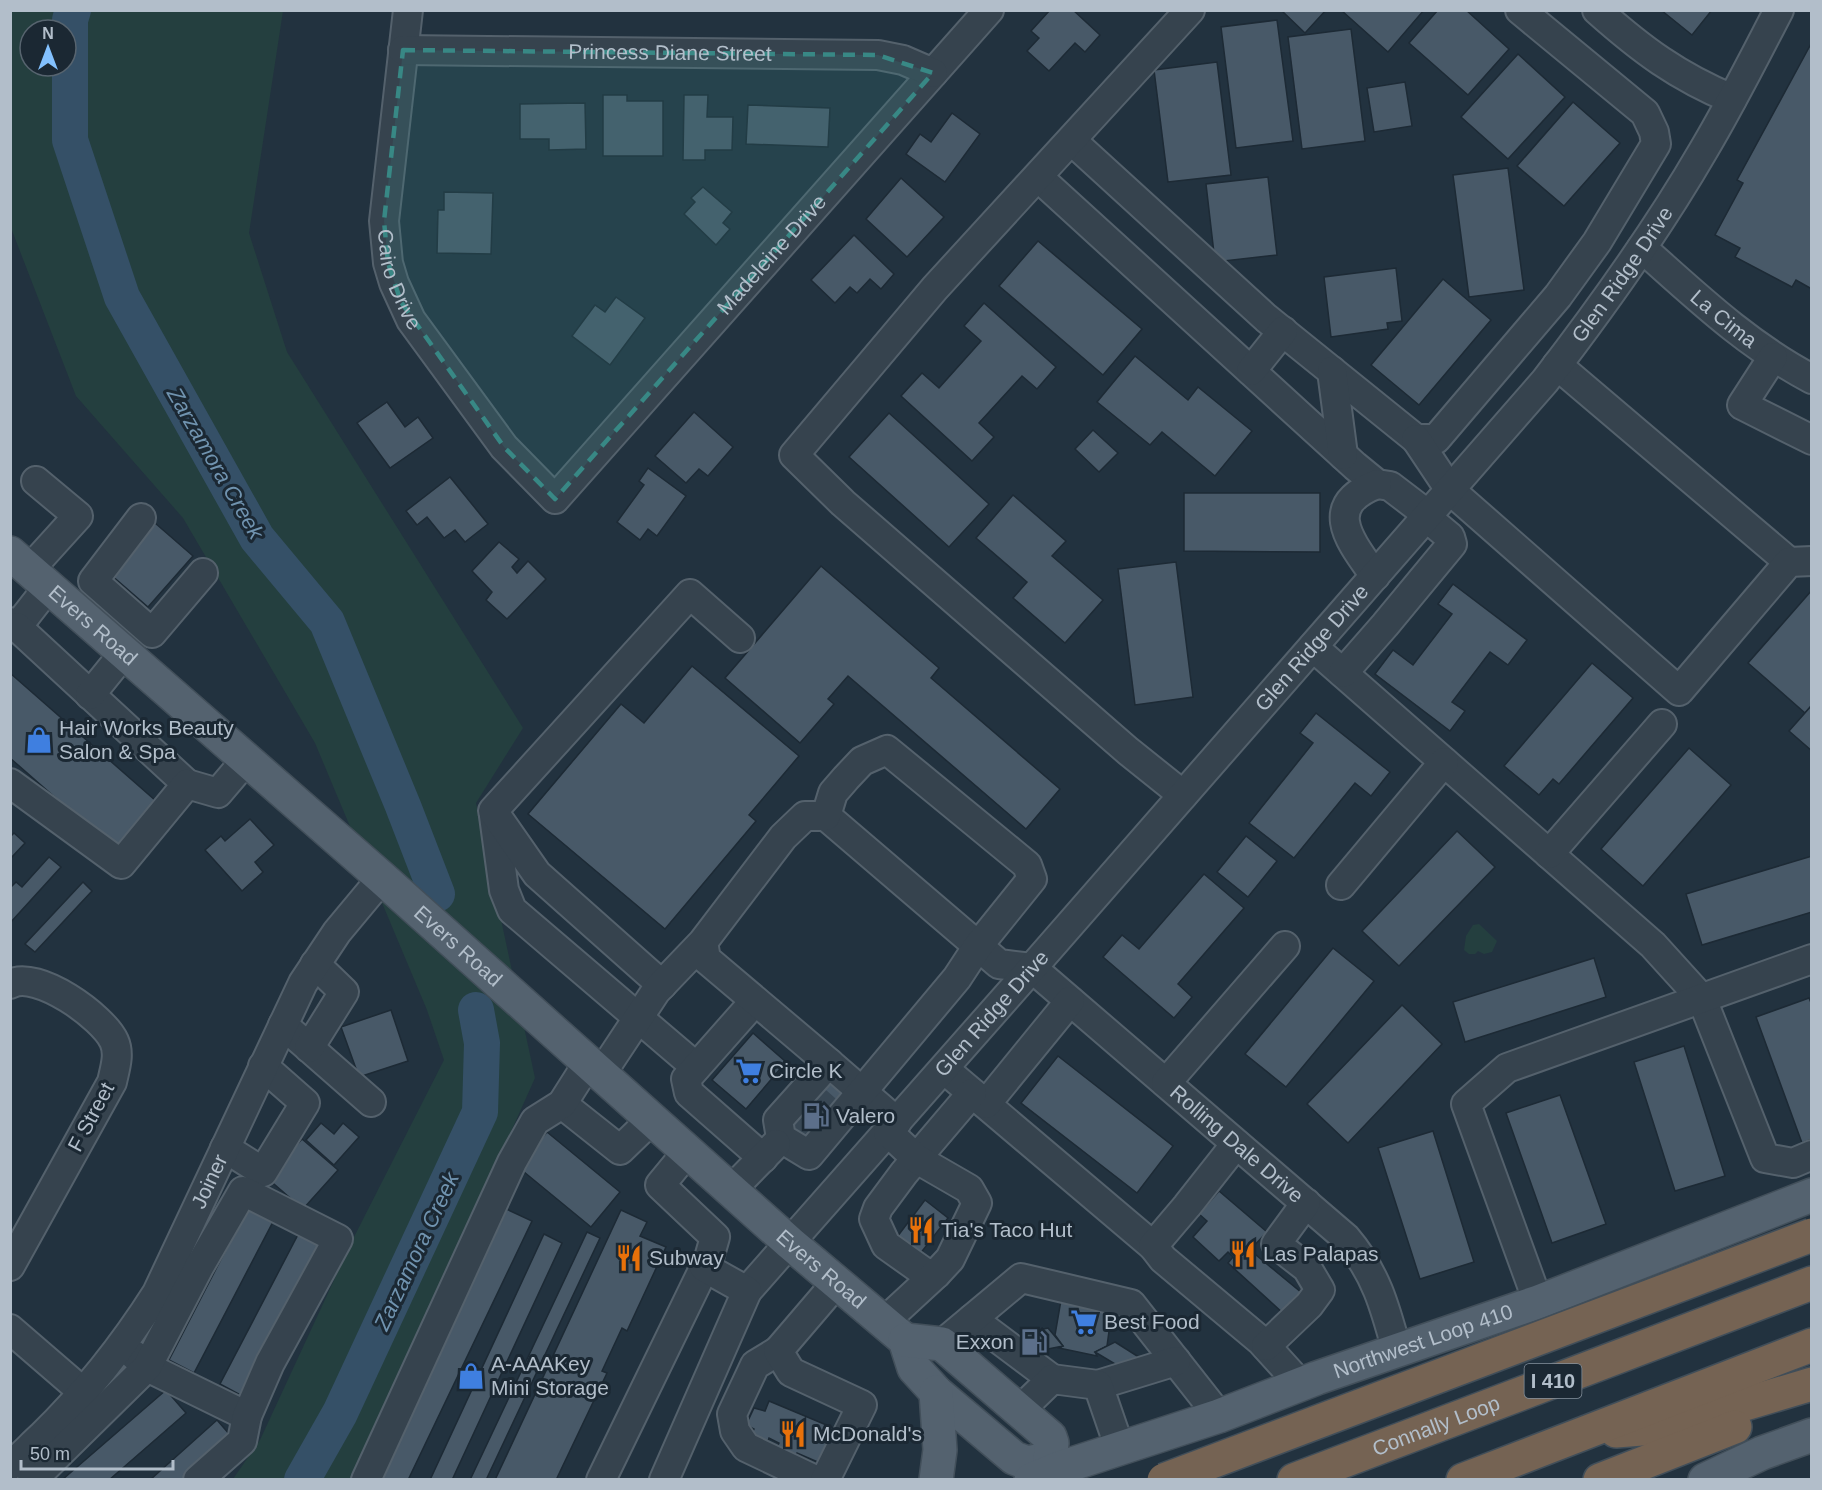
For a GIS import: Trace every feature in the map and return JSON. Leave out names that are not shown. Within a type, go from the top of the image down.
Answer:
[{"type":"highway","points":[[1164,1479],[1812,1235]]},
{"type":"highway","name":"Connally Loop","points":[[1294,1479],[1812,1283]]},
{"type":"highway","points":[[1463,1479],[1812,1345]]},
{"type":"highway","points":[[1581,1434],[1668,1427],[1812,1383]]},
{"type":"highway","points":[[1600,1479],[1812,1398]]},
{"type":"main road","name":"Evers Road","points":[[30,569],[382,878],[790,1243],[894,1331]]},
{"type":"main road","name":"Northwest Loop 410","points":[[1052,1471],[1218,1416],[1309,1381],[1538,1302],[1812,1195]]},
{"type":"main road","points":[[894,1331],[942,1344],[1020,1410],[1050,1437],[1052,1471],[1014,1458],[936,1392],[914,1368],[894,1331]]},
{"type":"main road","points":[[1192,1479],[1190,1475],[1200,1456],[1309,1381]]},
{"type":"main road","points":[[936,1392],[940,1449],[936,1479]]},
{"type":"main road","points":[[1705,1479],[1762,1453],[1812,1435]]},
{"type":"street","name":"Cairo Drive","points":[[408,10],[384,222],[388,263],[394,283],[411,320],[504,447],[555,499]]},
{"type":"street","name":"Madeleine Drive","points":[[555,499],[989,10]]},
{"type":"street","points":[[1183,795],[1128,751],[843,503],[794,455],[935,288],[1190,10]]},
{"type":"street","points":[[1416,439],[1436,439],[1558,296],[1594,247],[1656,144],[1654,132],[1645,113],[1520,10]]},
{"type":"street","points":[[1597,10],[1668,67],[1700,86],[1732,99]]},
{"type":"street","name":"Glen Ridge Drive","points":[[664,1479],[747,1291],[944,1069],[1557,365],[1626,272],[1704,151],[1779,10]]},
{"type":"street","name":"Princess Diane Street","points":[[403,50],[878,55],[903,60],[933,73]]},
{"type":"street","points":[[1072,141],[1283,332],[1416,439],[1450,490],[1679,691],[1800,562],[1557,365]]},
{"type":"street","points":[[1038,177],[1377,484]]},
{"type":"street","points":[[1594,247],[1626,272]]},
{"type":"street","name":"La Cima","points":[[1642,248],[1723,321],[1773,357],[1811,378]]},
{"type":"street","points":[[1251,371],[1283,332]]},
{"type":"street","points":[[1773,357],[1742,405],[1812,440]]},
{"type":"street","points":[[1332,371],[1343,455]]},
{"type":"street","points":[[36,481],[78,516],[30,569],[14,624],[187,784],[218,794],[246,760]]},
{"type":"street","points":[[1343,673],[1452,544],[1450,537],[1390,486],[1377,484],[1356,495],[1347,507],[1344,519],[1346,532],[1352,544],[1375,576]]},
{"type":"street","points":[[141,518],[93,580],[152,633],[203,573]]},
{"type":"street","points":[[696,1067],[512,910],[504,890],[494,811],[690,594],[740,638]]},
{"type":"street","points":[[94,626],[116,601]]},
{"type":"street","points":[[1313,647],[1653,945],[1702,999],[1765,1158],[1793,1163],[1812,1155]]},
{"type":"street","points":[[90,694],[124,653]]},
{"type":"street","points":[[1549,854],[1662,724]]},
{"type":"street","points":[[731,1190],[772,1148],[815,1119],[863,1092],[957,978],[978,946],[1032,879],[1027,865],[887,750],[862,761],[832,794],[826,816]]},
{"type":"street","points":[[1341,885],[1444,762]]},
{"type":"street","points":[[10,783],[121,864],[187,784]]},
{"type":"street","points":[[494,811],[537,874],[662,985]]},
{"type":"street","points":[[366,1479],[512,1162],[535,1121],[562,1104],[595,1068],[638,1018],[662,985],[703,942],[783,837],[805,816],[826,816],[999,964],[1032,968]]},
{"type":"street","name":"Joiner","points":[[10,1466],[56,1422],[82,1392],[123,1342],[157,1293],[303,983],[337,932],[382,878]]},
{"type":"street","points":[[703,942],[706,959],[863,1092],[917,1159],[969,1189],[976,1203],[950,1259],[936,1274],[894,1331]]},
{"type":"street","points":[[1166,1083],[1285,946]]},
{"type":"street","points":[[1538,1302],[1466,1104],[1507,1068],[1812,959]]},
{"type":"street","points":[[309,1048],[344,992],[315,964]]},
{"type":"street","name":"Rolling Dale Drive","points":[[1032,968],[1346,1238],[1362,1257],[1386,1309],[1397,1351]]},
{"type":"street","name":"F Street","points":[[10,1266],[112,1082],[118,1058],[114,1041],[102,1024],[58,990],[39,983],[11,981]]},
{"type":"street","points":[[755,1001],[686,1079],[689,1093],[713,1115],[772,1148]]},
{"type":"street","points":[[936,1274],[924,1272],[886,1245],[874,1219],[878,1208],[917,1159],[979,1099],[1070,1001]]},
{"type":"street","points":[[283,1025],[370,1102]]},
{"type":"street","points":[[829,1063],[815,1119],[842,1184]]},
{"type":"street","points":[[225,1148],[264,1172],[305,1103],[264,1066]]},
{"type":"street","points":[[944,1069],[1153,1246],[1163,1259],[1309,1381]]},
{"type":"street","points":[[562,1104],[620,1150],[652,1119]]},
{"type":"street","points":[[606,1478],[704,1268],[716,1237],[660,1185],[713,1115]]},
{"type":"street","points":[[1153,1246],[1236,1144]]},
{"type":"street","points":[[32,1479],[147,1367],[243,1191],[338,1239],[270,1363],[247,1416],[242,1441],[198,1479]]},
{"type":"street","points":[[1266,1346],[1310,1305],[1320,1290],[1307,1269],[1276,1244],[1306,1203]]},
{"type":"street","points":[[704,1268],[747,1291]]},
{"type":"street","points":[[942,1344],[1021,1278],[1131,1304],[1218,1416]]},
{"type":"street","points":[[815,1479],[746,1447],[735,1431],[732,1414],[755,1365],[778,1351],[837,1282]]},
{"type":"street","points":[[972,1319],[1052,1379],[1098,1385],[1176,1361]]},
{"type":"street","points":[[10,1329],[82,1392]]},
{"type":"street","points":[[123,1342],[147,1367],[247,1416]]},
{"type":"street","points":[[778,1351],[791,1372],[862,1405],[825,1479]]},
{"type":"street","points":[[1020,1410],[1052,1379]]},
{"type":"street","points":[[1098,1385],[1120,1449]]},
{"type":"highlighted area","points":[[403,50],[878,55],[933,73],[555,499],[504,447],[401,302],[388,263],[384,221]]},
{"type":"green space","points":[[11,11],[283,11],[249,233],[287,352],[523,728],[476,803],[535,1078],[355,1479],[233,1479],[260,1440],[354,1237],[444,1060],[427,1010],[315,743],[183,518],[76,396],[11,228]]},
{"type":"green space","points":[[1479,924],[1497,941],[1492,952],[1484,954],[1478,951],[1475,954],[1469,954],[1464,950],[1466,936],[1473,925]]},
{"type":"building","points":[[1050,10],[1073,10],[1100,35],[1085,52],[1075,43],[1049,71],[1027,51],[1039,38],[1031,31]]},
{"type":"building","points":[[1281,10],[1326,10],[1305,33]]},
{"type":"building","points":[[1341,10],[1424,10],[1388,52]]},
{"type":"building","points":[[1438,10],[1466,10],[1509,49],[1468,95],[1409,43]]},
{"type":"building","points":[[1661,10],[1712,10],[1692,35]]},
{"type":"building","points":[[1277,20],[1293,141],[1236,148],[1221,27]]},
{"type":"building","points":[[1351,29],[1365,141],[1302,149],[1288,37]]},
{"type":"building","points":[[1812,42],[1812,286],[1810,288],[1796,280],[1792,287],[1735,257],[1740,248],[1715,235],[1743,183],[1737,180]]},
{"type":"building","points":[[1518,54],[1565,97],[1508,159],[1461,117]]},
{"type":"building","points":[[1217,62],[1231,175],[1168,182],[1154,70]]},
{"type":"building","points":[[1405,82],[1412,126],[1374,132],[1367,88]]},
{"type":"building","points":[[603,95],[627,95],[627,101],[663,101],[663,156],[603,156]]},
{"type":"building","points":[[684,95],[708,95],[707,117],[733,117],[732,150],[705,150],[705,160],[683,160]]},
{"type":"building","points":[[1573,102],[1620,143],[1564,206],[1517,166]]},
{"type":"building","points":[[585,103],[586,149],[549,150],[549,139],[520,139],[520,104]]},
{"type":"building","points":[[748,105],[830,108],[828,147],[746,144]]},
{"type":"building","points":[[952,113],[980,134],[945,182],[906,154],[920,134],[931,142]]},
{"type":"building","points":[[1508,168],[1524,290],[1469,297],[1453,175]]},
{"type":"building","points":[[1268,177],[1277,255],[1215,262],[1206,184]]},
{"type":"building","points":[[901,178],[944,217],[907,257],[866,219]]},
{"type":"building","points":[[703,187],[732,212],[723,223],[730,229],[716,245],[684,214],[695,202],[691,198]]},
{"type":"building","points":[[444,192],[493,193],[491,254],[437,253],[438,210],[444,210]]},
{"type":"building","points":[[854,235],[894,274],[881,289],[870,279],[857,293],[850,287],[835,303],[811,280]]},
{"type":"building","points":[[1038,241],[1142,329],[1103,375],[999,286]]},
{"type":"building","points":[[1396,268],[1402,321],[1387,323],[1388,329],[1331,337],[1324,277]]},
{"type":"building","points":[[1443,279],[1491,320],[1419,405],[1371,365]]},
{"type":"building","points":[[616,297],[645,318],[610,365],[572,336],[595,305],[605,312]]},
{"type":"building","points":[[984,303],[1056,367],[1037,389],[1022,376],[979,423],[994,437],[972,461],[901,396],[922,373],[939,388],[981,341],[964,326]]},
{"type":"building","points":[[1135,356],[1188,400],[1198,387],[1252,431],[1215,476],[1162,432],[1150,445],[1097,402]]},
{"type":"building","points":[[387,402],[405,427],[418,417],[433,438],[390,468],[357,423]]},
{"type":"building","points":[[694,412],[733,447],[708,476],[699,469],[686,483],[655,456]]},
{"type":"building","points":[[889,413],[989,504],[949,547],[849,457]]},
{"type":"building","points":[[1093,430],[1118,453],[1099,472],[1075,449]]},
{"type":"building","points":[[648,468],[686,496],[657,536],[648,529],[640,540],[617,522],[644,485],[639,481]]},
{"type":"building","points":[[450,477],[488,524],[465,542],[455,530],[444,538],[427,517],[417,525],[406,511]]},
{"type":"building","points":[[1184,493],[1320,493],[1320,552],[1184,551]]},
{"type":"building","points":[[1013,495],[1066,541],[1052,556],[1103,600],[1065,643],[1013,598],[1027,582],[976,538]]},
{"type":"building","points":[[155,523],[193,556],[148,607],[110,574]]},
{"type":"building","points":[[499,542],[519,559],[512,567],[517,573],[528,561],[546,579],[507,619],[486,600],[492,592],[472,571]]},
{"type":"building","points":[[1176,562],[1193,697],[1135,705],[1118,569]]},
{"type":"building","points":[[821,566],[939,668],[931,678],[1060,789],[1026,829],[848,676],[828,699],[834,704],[800,743],[725,678]]},
{"type":"building","points":[[1453,584],[1527,640],[1508,665],[1490,652],[1452,702],[1465,711],[1450,731],[1375,674],[1393,650],[1413,665],[1452,614],[1438,604]]},
{"type":"building","points":[[1812,590],[1812,705],[1805,713],[1748,663]]},
{"type":"building","points":[[1592,663],[1633,698],[1559,784],[1553,779],[1539,795],[1504,766]]},
{"type":"building","points":[[692,666],[799,756],[749,815],[756,821],[665,929],[528,814],[621,704],[644,723]]},
{"type":"building","points":[[10,673],[156,801],[114,849],[10,758]]},
{"type":"building","points":[[1812,705],[1812,751],[1789,731]]},
{"type":"building","points":[[1316,713],[1390,772],[1371,796],[1355,783],[1294,858],[1249,823],[1313,743],[1300,733]]},
{"type":"building","points":[[1689,748],[1731,785],[1643,886],[1601,849]]},
{"type":"building","points":[[250,819],[274,845],[255,862],[263,872],[242,891],[205,850],[221,836],[225,841]]},
{"type":"building","points":[[1457,831],[1495,867],[1399,966],[1362,931]]},
{"type":"building","points":[[14,833],[25,843],[10,859],[10,837]]},
{"type":"building","points":[[1246,836],[1277,861],[1248,897],[1217,872]]},
{"type":"building","points":[[1812,856],[1812,912],[1702,945],[1686,894]]},
{"type":"building","points":[[49,857],[61,867],[10,923],[10,888],[16,882],[22,887]]},
{"type":"building","points":[[1204,874],[1244,908],[1178,984],[1192,997],[1174,1018],[1103,957],[1122,935],[1139,949]]},
{"type":"building","points":[[83,882],[92,891],[35,952],[25,944]]},
{"type":"building","points":[[1333,948],[1374,981],[1286,1087],[1245,1054]]},
{"type":"building","points":[[1594,958],[1606,997],[1465,1042],[1453,1002]]},
{"type":"building","points":[[1809,998],[1812,1005],[1812,1139],[1802,1143],[1756,1017]]},
{"type":"building","points":[[1402,1005],[1442,1044],[1348,1143],[1307,1104]]},
{"type":"building","points":[[391,1010],[408,1061],[359,1077],[341,1027]]},
{"type":"building","name":"Circle K","points":[[753,1033],[786,1062],[746,1109],[712,1080]]},
{"type":"building","points":[[1684,1046],[1725,1176],[1675,1191],[1634,1062]]},
{"type":"building","points":[[1058,1056],[1173,1146],[1137,1193],[1021,1103]]},
{"type":"building","name":"Valero","points":[[830,1082],[847,1098],[804,1147],[787,1132]]},
{"type":"building","points":[[1560,1095],[1606,1224],[1552,1243],[1506,1113]]},
{"type":"building","points":[[321,1123],[334,1134],[343,1123],[359,1137],[334,1165],[306,1140]]},
{"type":"building","points":[[1433,1131],[1474,1262],[1420,1279],[1378,1148]]},
{"type":"building","points":[[547,1132],[620,1192],[591,1227],[518,1167]]},
{"type":"building","points":[[302,1139],[338,1170],[303,1209],[267,1178]]},
{"type":"building","name":"Las Palapas","points":[[1219,1191],[1267,1232],[1250,1250],[1302,1293],[1284,1314],[1228,1263],[1233,1257],[1228,1252],[1219,1261],[1193,1237],[1207,1221],[1199,1214]]},
{"type":"building","name":"Tia's Taco Hut","points":[[925,1200],[948,1218],[916,1259],[894,1241]]},
{"type":"building","points":[[250,1203],[276,1216],[194,1373],[169,1360]]},
{"type":"building","points":[[504,1208],[532,1221],[408,1480],[374,1480]]},
{"type":"building","points":[[621,1210],[647,1222],[640,1236],[666,1247],[627,1331],[622,1328],[602,1371],[607,1373],[556,1480],[495,1480]]},
{"type":"building","points":[[302,1227],[328,1241],[246,1398],[220,1384]]},
{"type":"building","points":[[587,1232],[600,1238],[486,1480],[470,1480]]},
{"type":"building","points":[[544,1234],[562,1243],[452,1480],[430,1480]]},
{"type":"building","name":"Best Food","points":[[1061,1300],[1112,1309],[1107,1346],[1095,1352],[1097,1356],[1059,1348],[1063,1346],[1055,1335]]},
{"type":"building","name":"Exxon","points":[[1048,1328],[1063,1346],[1023,1354],[1003,1338]]},
{"type":"building","points":[[1115,1342],[1153,1366],[1130,1373],[1095,1352]]},
{"type":"building","points":[[166,1390],[186,1413],[109,1480],[62,1480]]},
{"type":"building","name":"McDonald's","points":[[769,1401],[836,1429],[820,1463],[797,1453],[794,1460],[775,1452],[779,1443],[769,1438],[766,1447],[749,1440],[754,1429],[746,1425],[754,1408],[765,1411]]},
{"type":"building","points":[[217,1420],[237,1443],[195,1480],[150,1480]]},
{"type":"waterway","name":"Zarzamora Creek","points":[[73,10],[70,20],[70,140],[122,297],[257,538],[327,622],[437,894]]},
{"type":"waterway","name":"Zarzamora Creek","points":[[302,1480],[340,1413],[480,1112],[482,1043],[476,1010]]},
{"type":"tunnel","points":[[815,1099],[832,1114]]},
{"type":"tunnel","points":[[800,1117],[817,1132]]},
{"type":"place","name":"Hair Works Beauty Salon & Spa","points":[[39,740]]},
{"type":"place","name":"Circle K","points":[[749,1071]]},
{"type":"place","name":"Valero","points":[[816,1116]]},
{"type":"place","name":"Tia's Taco Hut","points":[[921,1230]]},
{"type":"place","name":"Las Palapas","points":[[1243,1254]]},
{"type":"place","name":"Subway","points":[[629,1258]]},
{"type":"place","name":"Best Food","points":[[1084,1322]]},
{"type":"place","name":"Exxon","points":[[1034,1342]]},
{"type":"place","name":"A-AAAKey Mini Storage","points":[[471,1376]]},
{"type":"place","name":"McDonald's","points":[[793,1434]]}]
